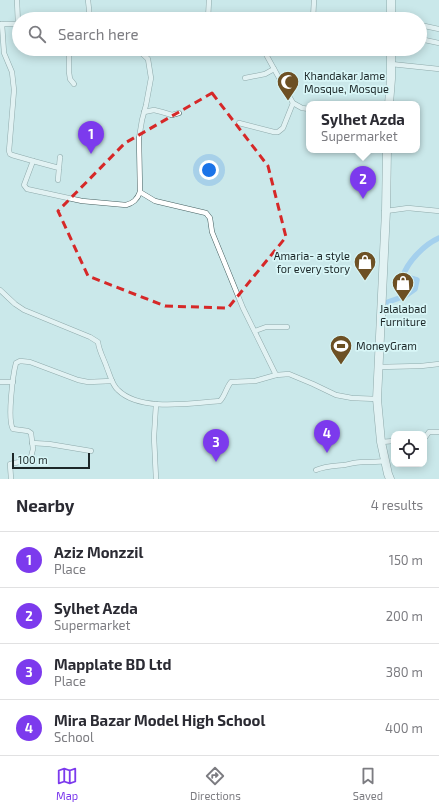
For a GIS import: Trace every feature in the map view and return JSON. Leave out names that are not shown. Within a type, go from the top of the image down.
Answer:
[{"type":"highway","points":[[391,0],[391,12]]},
{"type":"highway","points":[[389,101],[391,56]]},
{"type":"highway","points":[[387,153],[386,211],[377,399],[380,442],[390,479]]},
{"type":"street","points":[[17,0],[18,12]]},
{"type":"street","points":[[88,0],[89,12]]},
{"type":"street","points":[[208,12],[209,0]]},
{"type":"street","points":[[313,12],[314,0]]},
{"type":"street","points":[[12,24],[1,24],[4,53],[12,72],[14,90],[9,150],[10,154],[59,168]]},
{"type":"street","points":[[427,26],[439,29]]},
{"type":"street","points":[[427,40],[439,43]]},
{"type":"street","points":[[69,56],[70,79],[74,84]]},
{"type":"street","points":[[33,161],[24,185],[27,189],[82,202],[126,205],[133,203],[140,192],[139,138],[151,78],[148,60],[144,56]]},
{"type":"street","points":[[267,56],[293,104],[306,109]]},
{"type":"street","points":[[391,64],[439,69]]},
{"type":"street","points":[[245,78],[265,74],[274,69]]},
{"type":"street","points":[[238,123],[278,132],[283,128],[293,104]]},
{"type":"street","points":[[144,112],[154,110],[172,115],[179,113]]},
{"type":"street","points":[[58,180],[60,157]]},
{"type":"street","points":[[140,192],[155,201],[206,213],[210,218],[212,232],[243,308],[276,375]]},
{"type":"street","points":[[386,211],[408,208],[439,211]]},
{"type":"street","points":[[0,290],[14,304],[24,310],[90,337],[98,342],[99,349],[117,390],[131,400],[163,405],[220,401],[231,382],[255,381],[276,375],[289,374],[336,395],[352,398],[377,399]]},
{"type":"street","points":[[255,331],[266,327],[287,327]]},
{"type":"street","points":[[11,479],[10,464],[24,461],[31,457],[33,449],[31,433],[28,431],[14,429],[12,426],[11,409],[16,363],[20,361],[30,362],[78,380],[88,382],[112,381]]},
{"type":"street","points":[[378,367],[439,364]]},
{"type":"street","points":[[0,382],[13,382]]},
{"type":"street","points":[[156,404],[154,437],[156,479]]},
{"type":"street","points":[[427,435],[429,432],[439,432]]},
{"type":"street","points":[[380,442],[391,441]]},
{"type":"street","points":[[32,442],[91,450]]},
{"type":"street","points":[[316,470],[322,467],[361,462],[385,461]]},
{"type":"highlighted area","points":[[212,93],[268,166],[286,237],[228,308],[165,306],[88,276],[58,211],[125,143]]},
{"type":"waterway","points":[[388,302],[405,296],[415,289],[417,280],[403,276],[405,270],[413,259],[428,244],[439,238]]},
{"type":"place","name":"Khandakar Jame Mosque, Mosque","points":[[288,102]]},
{"type":"place","name":"Aziz Monzzil","points":[[91,154]]},
{"type":"place","name":"Sylhet Azda","points":[[363,199]]},
{"type":"place","name":"Amaria- a style for every story","points":[[365,282]]},
{"type":"place","name":"Jalalabad Furniture","points":[[403,302]]},
{"type":"place","name":"MoneyGram","points":[[341,366]]},
{"type":"place","name":"Mira Bazar Model High School","points":[[327,453]]},
{"type":"place","name":"Mapplate BD Ltd","points":[[216,462]]}]
